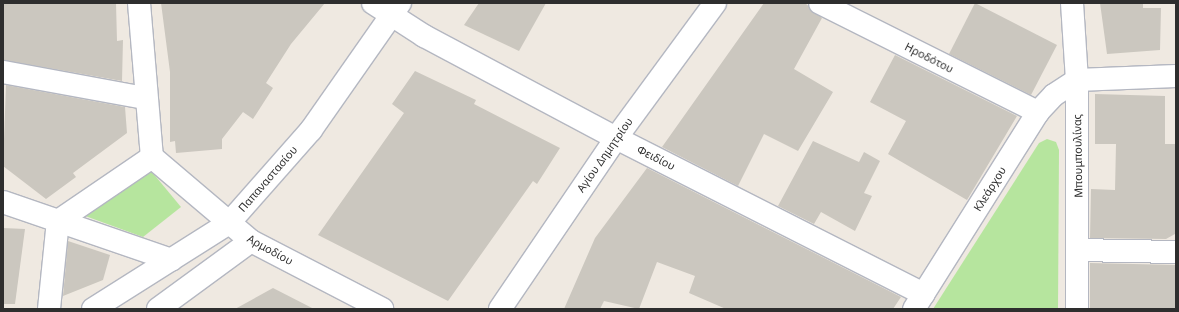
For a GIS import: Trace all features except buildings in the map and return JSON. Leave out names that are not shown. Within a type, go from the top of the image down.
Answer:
[{"type":"street","points":[[49,309],[58,221],[152,157],[145,98],[139,3]]},
{"type":"street","name":"Φειδίου","points":[[373,3],[396,9],[616,138],[919,302]]},
{"type":"street","name":"Αγίου Δημητρίου","points":[[500,309],[616,138],[714,3]]},
{"type":"street","name":"Ηροδότου","points":[[820,3],[1038,112]]},
{"type":"street","name":"Μπουμπουλίνας","points":[[1072,3],[1077,80],[1079,250],[1077,309]]},
{"type":"street","name":"Παπαναστασίου","points":[[93,309],[122,300],[171,260],[229,223],[311,130],[396,9]]},
{"type":"street","points":[[3,72],[145,98]]},
{"type":"street","points":[[1077,80],[1176,76]]},
{"type":"street","name":"Κλεάρχου","points":[[919,302],[1038,112],[1054,95],[1077,80]]},
{"type":"street","name":"Αρμοδίου","points":[[152,157],[251,241],[382,309]]},
{"type":"street","points":[[3,202],[171,260]]},
{"type":"street","points":[[158,309],[251,241]]},
{"type":"street","points":[[1079,250],[1176,252]]},
{"type":"green space","points":[[1047,139],[1056,142],[1059,150],[1058,309],[933,309],[1039,143]]},
{"type":"green space","points":[[147,166],[181,207],[143,237],[77,213]]}]
